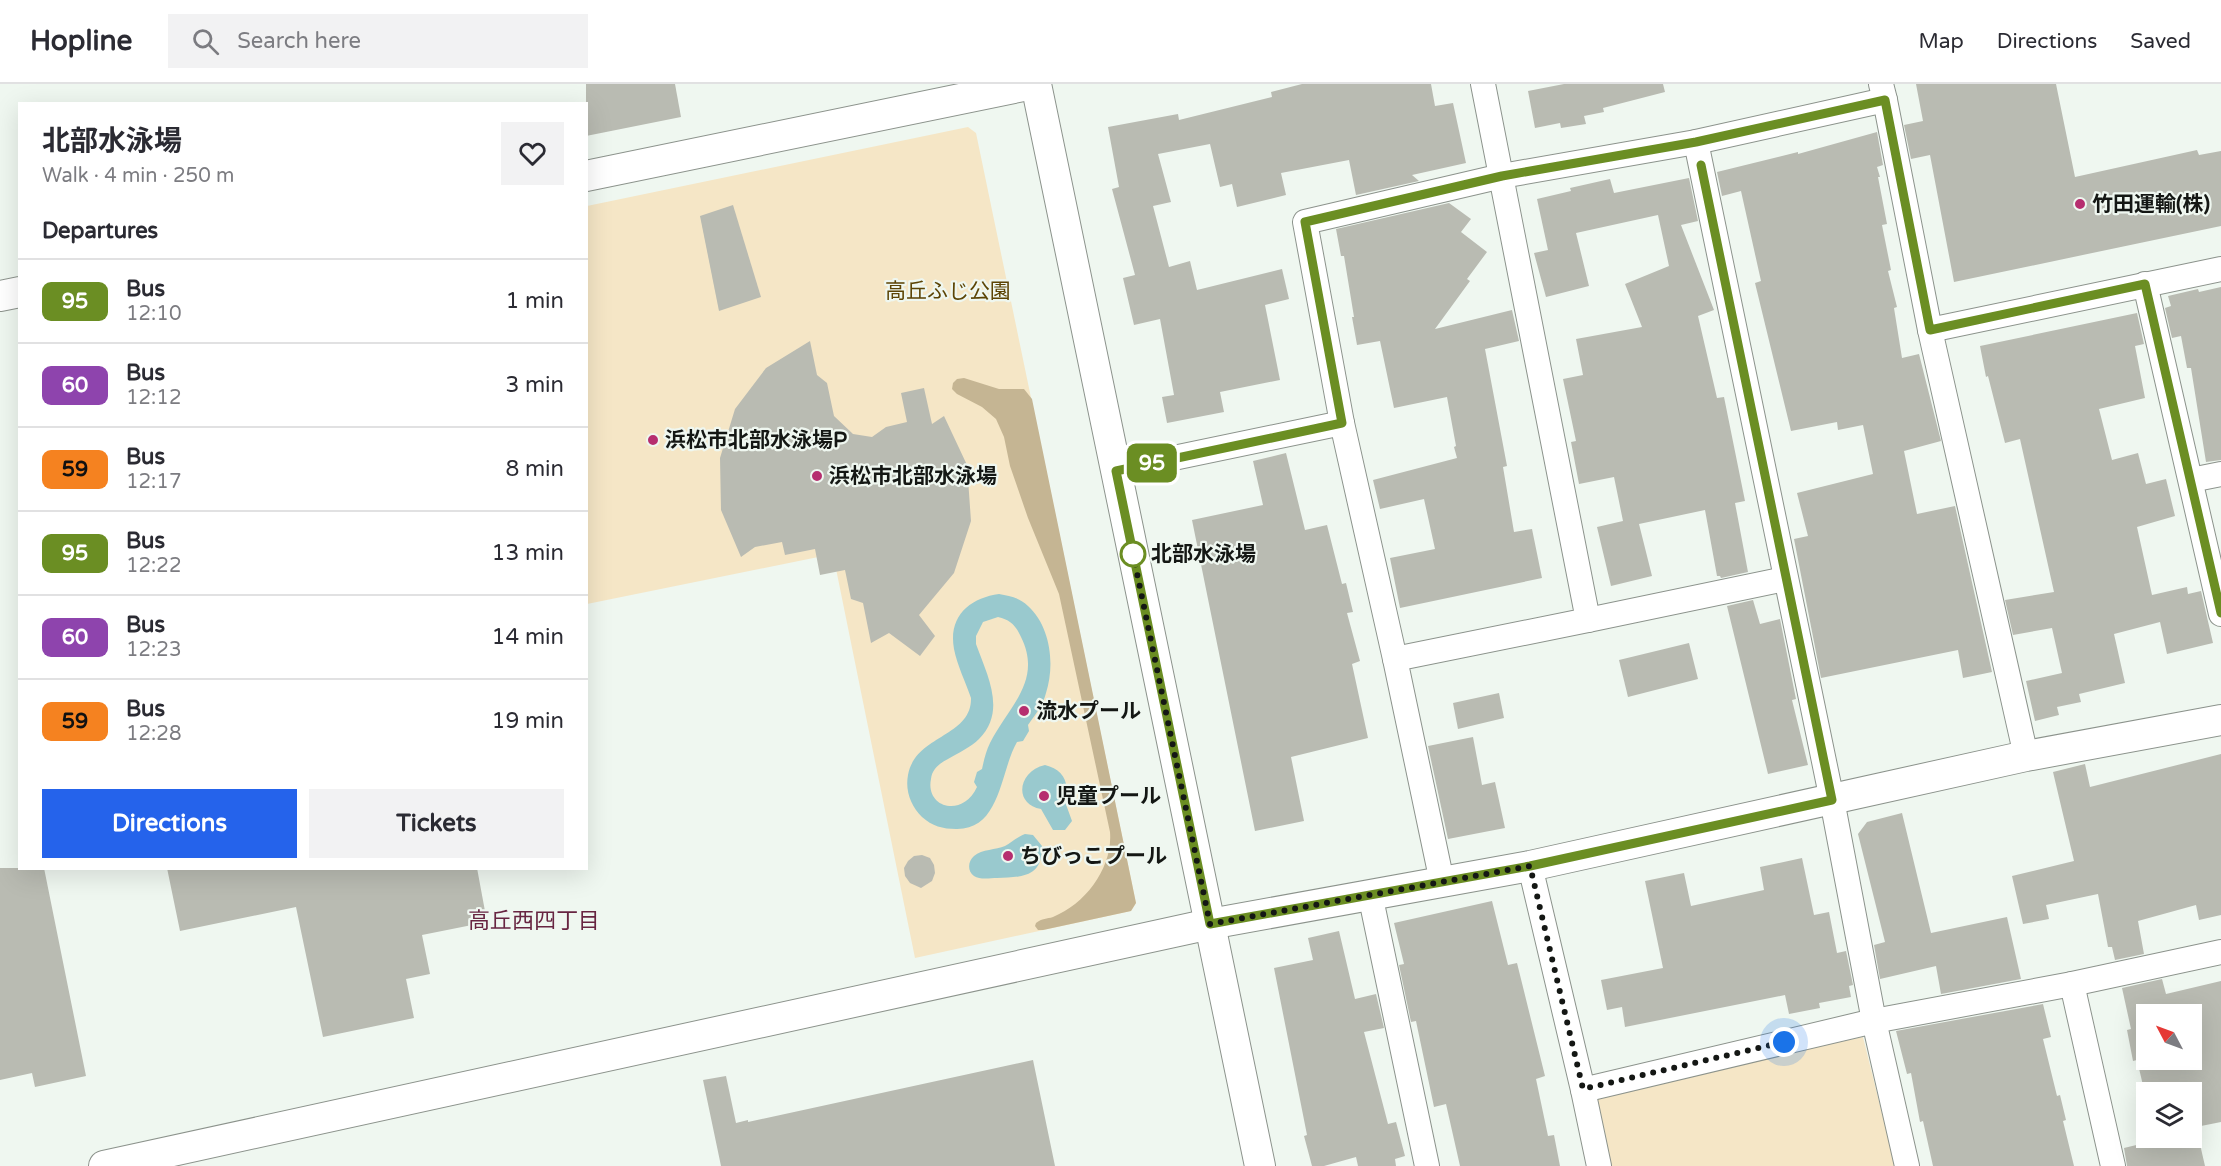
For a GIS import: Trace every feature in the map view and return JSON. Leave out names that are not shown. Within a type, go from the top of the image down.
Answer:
[{"type":"street","points":[[588,176],[1035,84],[1260,1166]]},
{"type":"street","points":[[1483,84],[1588,620]]},
{"type":"street","points":[[1442,882],[1342,423],[1305,222],[1502,176],[1696,142],[1883,92],[1930,330],[2026,756]]},
{"type":"street","points":[[1696,142],[1832,800],[1874,1021],[1907,1166]]},
{"type":"street","points":[[1930,330],[2221,269]]},
{"type":"street","points":[[2145,284],[2221,614]]},
{"type":"street","points":[[0,297],[18,292]]},
{"type":"street","points":[[1116,471],[1342,423]]},
{"type":"street","points":[[2191,480],[2221,474]]},
{"type":"street","points":[[1395,659],[1785,579]]},
{"type":"street","points":[[104,1166],[1210,924],[1530,866],[2026,756],[2221,720]]},
{"type":"street","points":[[1530,866],[1599,1166]]},
{"type":"street","points":[[1370,894],[1427,1166]]},
{"type":"street","points":[[1583,1089],[1874,1021],[2072,984],[2221,952]]},
{"type":"street","points":[[2072,984],[2113,1166]]},
{"type":"green space","name":"浜松市北部水泳場","points":[[968,127],[976,133],[1136,903],[1131,911],[915,958],[833,554],[588,604],[588,206]]},
{"type":"green space","points":[[1863,1037],[1895,1166],[1607,1166],[1591,1095]]},
{"type":"shaded area","points":[[964,378],[999,389],[1024,389],[1032,399],[1136,903],[1131,911],[1043,930],[1038,930],[1035,926],[1040,920],[1065,911],[1086,894],[1095,883],[1107,858],[1110,832],[1059,594],[1028,518],[1010,466],[1004,437],[996,419],[982,407],[952,389],[957,379]]},
{"type":"water","name":"流水プール","points":[[999,594],[1015,598],[1025,603],[1036,615],[1049,647],[1049,682],[1043,702],[1028,725],[1029,731],[1023,741],[1017,742],[1011,754],[991,810],[971,827],[942,828],[926,820],[915,808],[908,792],[908,775],[913,762],[921,752],[963,721],[969,711],[971,698],[955,655],[954,627],[958,618],[970,604]],"holes":[[[998,617],[1013,624],[1021,637],[1027,653],[1026,680],[989,746],[982,769],[977,772],[974,782],[977,787],[963,803],[946,806],[934,797],[931,789],[932,775],[939,764],[979,739],[992,717],[992,693],[976,644],[976,636],[983,622]]]},
{"type":"water","name":"児童プール","points":[[1045,765],[1060,773],[1066,782],[1064,799],[1072,821],[1065,830],[1053,830],[1041,809],[1026,801],[1023,794],[1024,780],[1036,768]]},
{"type":"water","name":"ちびっこプール","points":[[1025,834],[1033,835],[1042,846],[1039,864],[1035,870],[1022,876],[1006,878],[982,878],[972,874],[969,866],[974,856],[1005,846]]},
{"type":"building","points":[[586,84],[675,84],[681,117],[588,136],[588,102],[586,102]]},
{"type":"building","points":[[1302,84],[1431,84],[1435,106],[1453,103],[1466,163],[1412,175],[1419,181],[1356,195],[1349,160],[1281,173],[1286,195],[1237,207],[1232,184],[1220,187],[1210,144],[1158,154],[1171,202],[1153,206],[1169,267],[1190,261],[1197,290],[1282,269],[1289,299],[1265,305],[1280,380],[1220,392],[1224,412],[1167,423],[1162,397],[1174,395],[1160,319],[1134,325],[1123,278],[1135,275],[1112,189],[1119,187],[1108,127],[1178,114],[1179,120],[1272,97],[1271,92]]},
{"type":"building","points":[[1564,84],[1663,84],[1665,92],[1603,108],[1604,112],[1584,116],[1586,124],[1561,128],[1560,123],[1535,128],[1528,91]]},
{"type":"building","name":"竹田運輸(株)","points":[[1916,84],[2056,84],[2075,177],[2197,150],[2199,155],[2221,151],[2221,226],[1954,282],[1930,155],[1911,159],[1904,125],[1923,121]]},
{"type":"building","points":[[1877,132],[1883,165],[1877,167],[1880,177],[1878,177],[1887,224],[1882,225],[1891,270],[1888,271],[1897,307],[1894,308],[1902,358],[1919,354],[1941,441],[1904,451],[1917,514],[1955,506],[1992,672],[1963,678],[1958,650],[1821,678],[1794,539],[1808,536],[1797,493],[1873,474],[1863,425],[1838,430],[1837,422],[1791,431],[1755,283],[1761,281],[1741,191],[1722,196],[1717,172],[1798,152],[1798,154]]},
{"type":"building","points":[[1689,178],[1698,221],[1681,225],[1714,310],[1698,316],[1717,398],[1724,397],[1745,501],[1735,503],[1748,572],[1721,578],[1717,576],[1705,510],[1639,524],[1652,576],[1611,586],[1597,527],[1623,521],[1614,477],[1579,484],[1571,442],[1576,441],[1563,379],[1583,375],[1576,339],[1642,327],[1625,284],[1669,266],[1658,215],[1576,233],[1589,286],[1546,297],[1534,253],[1548,250],[1537,199],[1571,191],[1570,188],[1610,179],[1614,193]]},
{"type":"building","points":[[1449,203],[1471,219],[1461,232],[1487,252],[1467,279],[1470,281],[1435,329],[1512,310],[1519,341],[1485,349],[1507,466],[1503,467],[1514,532],[1532,529],[1542,578],[1400,608],[1390,558],[1435,549],[1424,499],[1380,509],[1373,480],[1457,458],[1454,447],[1456,446],[1447,397],[1394,408],[1380,341],[1357,345],[1344,256],[1341,256],[1336,229]]},
{"type":"building","points":[[733,205],[761,297],[719,311],[700,216]]},
{"type":"building","points":[[2221,287],[2221,460],[2206,462],[2191,368],[2187,368],[2181,336],[2172,338],[2165,308],[2171,306],[2168,296],[2198,289],[2199,292]]},
{"type":"building","points":[[2137,313],[2144,344],[2135,346],[2145,398],[2099,409],[2112,460],[2138,453],[2146,484],[2166,479],[2175,516],[2137,527],[2152,595],[2187,587],[2188,594],[2201,591],[2213,643],[2167,654],[2160,622],[2114,634],[2125,683],[2079,694],[2081,702],[2057,707],[2059,715],[2035,721],[2026,681],[2062,673],[2052,628],[2013,635],[2005,600],[2054,592],[2020,439],[2005,443],[1988,376],[1986,377],[1980,346]]},
{"type":"building","points":[[810,341],[817,375],[827,383],[834,416],[853,434],[872,437],[886,427],[907,422],[901,393],[924,388],[932,424],[944,416],[967,465],[971,521],[954,573],[919,615],[935,636],[920,656],[889,633],[871,643],[863,603],[851,599],[845,570],[820,575],[815,549],[785,555],[782,542],[755,547],[741,557],[721,510],[720,458],[735,409],[766,368]]},
{"type":"building","points":[[1286,453],[1305,530],[1327,525],[1342,584],[1346,583],[1353,612],[1347,613],[1360,661],[1352,664],[1368,738],[1291,757],[1304,821],[1255,831],[1192,520],[1263,505],[1253,461]]},
{"type":"building","points":[[1753,600],[1760,624],[1780,619],[1796,699],[1792,700],[1808,765],[1768,774],[1727,606]]},
{"type":"building","points":[[1689,643],[1698,679],[1628,697],[1619,660]]},
{"type":"building","points":[[1499,693],[1504,718],[1458,729],[1453,703]]},
{"type":"building","points":[[1473,737],[1482,785],[1495,782],[1505,828],[1448,839],[1428,746]]},
{"type":"building","points":[[2221,754],[2221,915],[2199,920],[2196,905],[2138,921],[2144,954],[2115,960],[2112,947],[2108,947],[2098,894],[2046,905],[2049,919],[2023,924],[2012,876],[2074,861],[2053,772],[2085,764],[2090,787]]},
{"type":"building","points":[[1902,813],[1931,933],[2007,917],[2021,979],[1941,994],[1936,966],[1880,979],[1874,945],[1885,942],[1858,834],[1867,822]]},
{"type":"building","points":[[922,855],[930,858],[935,873],[932,881],[921,888],[910,883],[905,876],[904,868],[914,856]]},
{"type":"building","points":[[1802,858],[1814,915],[1829,912],[1837,953],[1846,951],[1853,985],[1849,986],[1851,997],[1819,1003],[1820,1008],[1789,1014],[1785,995],[1625,1027],[1622,1007],[1607,1010],[1601,980],[1663,968],[1645,881],[1684,873],[1691,906],[1764,890],[1760,867]]},
{"type":"building","points":[[0,868],[44,870],[86,1076],[35,1087],[32,1073],[0,1080]]},
{"type":"building","points":[[167,870],[477,870],[487,922],[422,935],[430,974],[406,979],[414,1018],[323,1037],[296,907],[180,931]]},
{"type":"building","points":[[1492,901],[1508,965],[1517,963],[1545,1076],[1536,1079],[1548,1136],[1554,1135],[1560,1166],[1460,1166],[1446,1104],[1434,1107],[1416,1021],[1411,1022],[1399,965],[1404,964],[1394,923]]},
{"type":"building","points":[[1339,931],[1355,999],[1376,994],[1384,1028],[1364,1032],[1388,1124],[1396,1122],[1405,1156],[1395,1159],[1396,1166],[1358,1166],[1356,1157],[1324,1166],[1312,1166],[1304,1136],[1307,1135],[1274,968],[1313,960],[1308,938]]},
{"type":"building","points":[[2162,979],[2166,994],[2221,981],[2221,1122],[2202,1126],[2202,1082],[2142,1082],[2139,1070],[2202,1070],[2202,1004],[2136,1004],[2136,1060],[2133,1061],[2127,1030],[2131,1029],[2122,988]]},
{"type":"building","points":[[2043,1004],[2051,1037],[2043,1039],[2057,1096],[2060,1095],[2066,1120],[2063,1121],[2074,1166],[1933,1166],[1923,1121],[1920,1122],[1911,1073],[1907,1074],[1896,1031]]},
{"type":"building","points":[[1033,1060],[1055,1166],[721,1166],[703,1080],[726,1076],[736,1123]]},
{"type":"building","points":[[2136,1145],[2136,1148],[2201,1148],[2205,1166],[2127,1166],[2124,1148]]},
{"type":"bus line","name":"95","points":[[1701,165],[1832,800],[1530,866],[1210,924],[1116,471],[1342,423],[1305,222],[1502,176],[1696,142],[1885,100],[1930,330],[2145,284],[2221,613]]},
{"type":"place","name":"竹田運輸(株)","points":[[2080,204]]},
{"type":"place","name":"浜松市北部水泳場P","points":[[653,440]]},
{"type":"place","name":"浜松市北部水泳場","points":[[817,476]]},
{"type":"place","name":"北部水泳場","points":[[1133,554]]},
{"type":"place","name":"流水プール","points":[[1024,711]]},
{"type":"place","name":"児童プール","points":[[1044,796]]},
{"type":"place","name":"ちびっこプール","points":[[1008,856]]},
{"type":"district","name":"高丘西四丁目","points":[[534,920]]},
{"type":"route","points":[[1133,554],[1210,924],[1530,866],[1583,1089],[1784,1042]]},
{"type":"park label","name":"高丘ふじ公園","points":[[948,291]]}]
